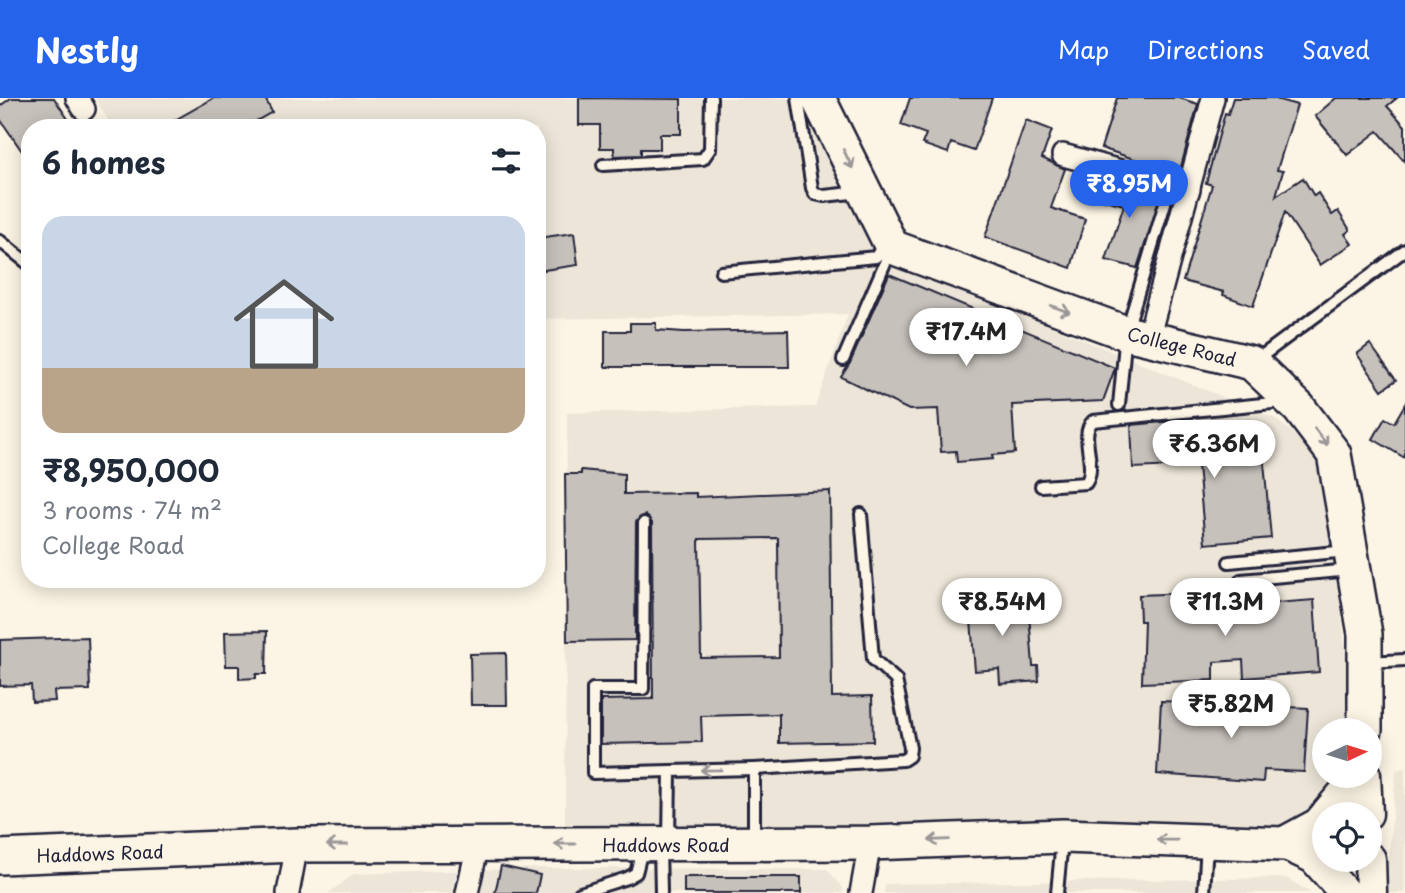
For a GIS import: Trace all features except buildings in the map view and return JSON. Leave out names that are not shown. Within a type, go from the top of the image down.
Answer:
[{"type":"main road","points":[[818,98],[889,241]]},
{"type":"main road","name":"College Road","points":[[889,241],[1137,336],[1252,363],[1292,401],[1334,454],[1365,634],[1365,718]]},
{"type":"main road","points":[[1339,802],[1351,788]]},
{"type":"main road","points":[[1284,844],[1312,829]]},
{"type":"main road","name":"Haddows Road","points":[[0,857],[297,845],[870,843],[1063,836],[1284,844]]},
{"type":"main road","points":[[1284,844],[1314,858],[1345,893]]},
{"type":"main road","points":[[1370,872],[1371,893]]},
{"type":"street","points":[[1137,336],[1189,190],[1213,98]]},
{"type":"street","points":[[1063,155],[1189,190]]},
{"type":"street","points":[[861,893],[870,843]]},
{"type":"street","points":[[467,893],[478,844]]},
{"type":"street","points":[[288,893],[297,845]]},
{"type":"lane","points":[[603,165],[704,159],[710,149],[711,98]]},
{"type":"lane","points":[[798,98],[815,194],[824,196],[864,192]]},
{"type":"lane","points":[[1119,405],[1137,336],[1165,203]]},
{"type":"lane","points":[[0,241],[21,258]]},
{"type":"lane","points":[[721,272],[876,257],[889,241]]},
{"type":"lane","points":[[843,360],[889,241]]},
{"type":"lane","points":[[1252,363],[1405,250]]},
{"type":"lane","points":[[1041,486],[1086,483],[1091,472],[1088,425],[1093,421],[1292,401]]},
{"type":"lane","points":[[644,523],[643,689],[593,689],[593,773],[754,769],[903,760],[909,757],[910,748],[896,680],[873,659],[861,514]]},
{"type":"lane","points":[[1229,562],[1352,560]]},
{"type":"lane","points":[[1241,580],[1352,560]]},
{"type":"lane","points":[[1365,663],[1405,660]]},
{"type":"lane","points":[[754,769],[754,844]]},
{"type":"lane","points":[[661,893],[658,843],[670,771]]},
{"type":"lane","points":[[1057,893],[1063,836]]},
{"type":"lane","points":[[1204,893],[1207,841]]},
{"type":"lane","points":[[580,893],[636,873],[658,843]]},
{"type":"shaded area","points":[[95,98],[809,98],[874,254],[1274,418],[1314,450],[1327,487],[1349,681],[1349,718],[1312,718],[1312,788],[1339,788],[1328,802],[1312,802],[1312,813],[1278,827],[565,831],[567,413],[815,407],[848,314],[546,319],[546,119],[108,119]]},
{"type":"shaded area","points":[[1405,767],[1405,893],[1386,893],[1396,770]]},
{"type":"shaded area","points":[[545,868],[827,869],[843,888],[842,893],[329,893],[354,874]]},
{"type":"shaded area","points":[[1286,878],[1311,893],[884,893],[885,884]]}]
